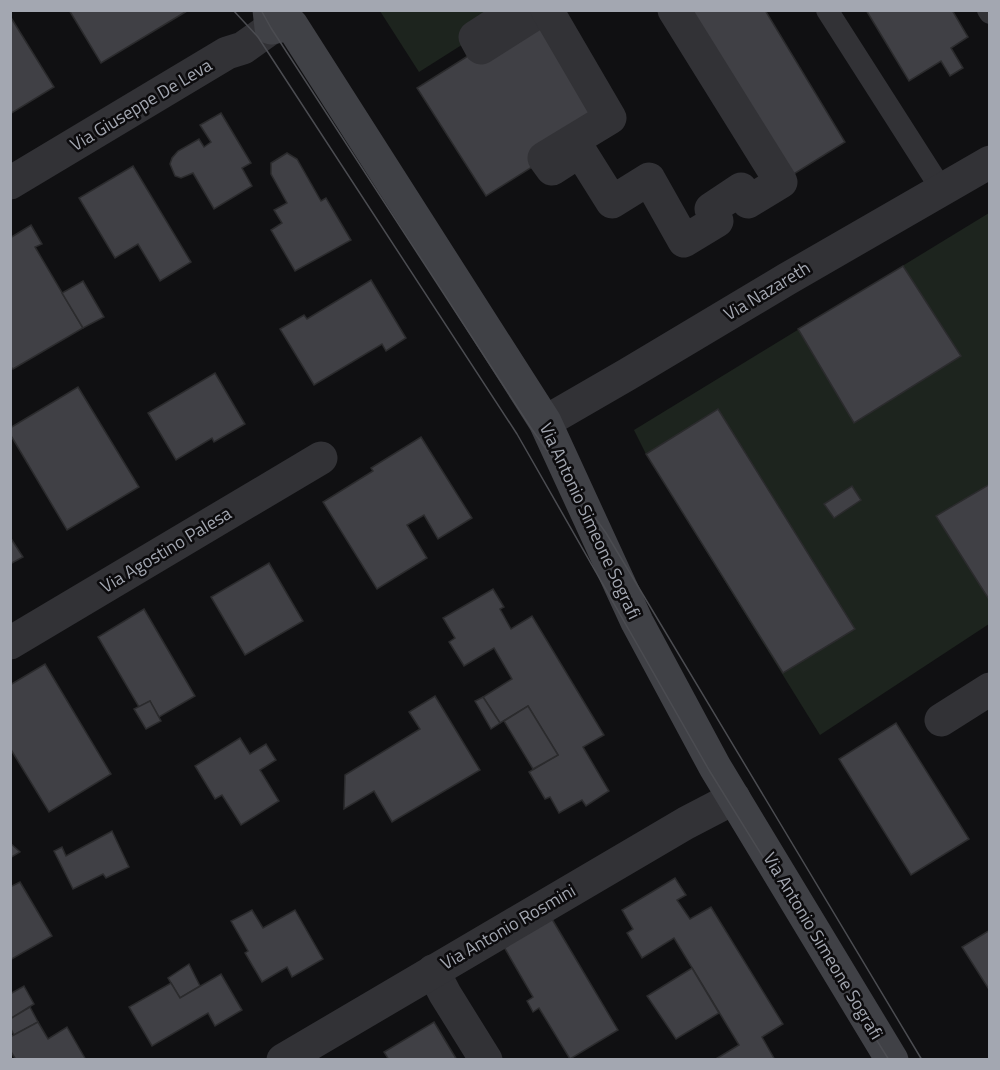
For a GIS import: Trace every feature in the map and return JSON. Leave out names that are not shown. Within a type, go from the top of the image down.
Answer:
[{"type":"street","points":[[507,10],[509,15],[475,37],[481,48],[541,10]]},
{"type":"street","points":[[547,10],[610,118],[544,158],[552,169],[580,151],[612,202],[649,179],[684,241],[717,221],[711,208],[741,189],[748,202],[781,182],[674,10]]},
{"type":"street","name":"Via Giuseppe De Leva","points":[[10,183],[227,53],[243,48],[270,19]]},
{"type":"street","name":"Via Antonio Simeone Sografi","points":[[270,19],[291,24],[545,422],[637,622],[715,767],[892,1059]]},
{"type":"street","name":"Via Nazareth","points":[[545,422],[796,273],[990,162]]},
{"type":"street","name":"Via Agostino Palesa","points":[[10,643],[321,458]]},
{"type":"street","points":[[941,720],[990,689]]},
{"type":"street","name":"Via Antonio Rosmini","points":[[283,1059],[686,823],[734,798]]},
{"type":"street","points":[[433,971],[486,1059]]},
{"type":"lane","points":[[827,10],[942,190]]},
{"type":"shaded area","points":[[507,10],[509,15],[419,72],[380,11]]},
{"type":"shaded area","points":[[989,213],[989,624],[820,735],[646,454],[634,430]]},
{"type":"building","points":[[69,10],[186,10],[187,11],[101,63]]},
{"type":"building","points":[[541,10],[610,118],[486,196],[417,88]]},
{"type":"building","points":[[674,10],[765,10],[845,142],[781,182]]},
{"type":"building","points":[[866,10],[952,10],[968,37],[951,48],[963,68],[950,76],[941,61],[909,81]]},
{"type":"building","points":[[10,16],[54,87],[10,114]]},
{"type":"building","points":[[221,113],[251,163],[242,168],[252,186],[214,209],[193,173],[181,178],[175,176],[170,164],[178,151],[199,139],[204,147],[211,142],[200,125]]},
{"type":"building","points":[[287,153],[297,159],[321,201],[326,198],[351,240],[295,271],[271,230],[282,223],[274,210],[287,203],[271,174],[271,163]]},
{"type":"building","points":[[133,166],[191,262],[160,281],[138,244],[115,258],[79,198]]},
{"type":"building","points":[[31,225],[42,244],[35,247],[83,328],[13,369],[10,366],[10,238]]},
{"type":"building","points":[[903,266],[961,356],[854,423],[798,329]]},
{"type":"building","points":[[371,280],[406,338],[386,351],[382,344],[314,385],[280,329],[304,315],[307,319]]},
{"type":"building","points":[[83,281],[104,317],[83,328],[62,293]]},
{"type":"building","points":[[215,373],[245,424],[214,442],[212,438],[176,460],[148,413]]},
{"type":"building","points":[[78,387],[139,487],[67,530],[10,434],[10,428]]},
{"type":"building","points":[[718,409],[855,629],[783,673],[646,454]]},
{"type":"building","points":[[421,437],[472,518],[438,539],[424,515],[407,525],[427,558],[377,589],[323,502],[373,471],[371,468]]},
{"type":"building","points":[[990,484],[990,601],[936,516]]},
{"type":"building","points":[[852,486],[861,500],[834,518],[824,504]]},
{"type":"building","points":[[10,537],[23,557],[10,564]]},
{"type":"building","points":[[269,563],[303,621],[245,655],[211,597]]},
{"type":"building","points":[[493,589],[504,607],[500,609],[511,629],[532,616],[604,735],[583,747],[609,791],[586,806],[582,800],[559,813],[550,797],[545,799],[529,772],[558,755],[528,706],[500,723],[483,697],[512,679],[494,648],[464,666],[449,642],[455,638],[443,618]]},
{"type":"building","points":[[144,609],[195,696],[159,717],[150,701],[139,707],[98,637]]},
{"type":"building","points":[[45,664],[111,774],[49,812],[10,748],[10,685]]},
{"type":"building","points":[[435,696],[480,770],[392,822],[374,791],[344,809],[345,775],[420,729],[409,712]]},
{"type":"building","points":[[483,697],[500,723],[491,729],[475,701]]},
{"type":"building","points":[[150,701],[161,721],[146,729],[134,709]]},
{"type":"building","points":[[528,706],[558,755],[533,769],[504,721]]},
{"type":"building","points":[[896,723],[969,839],[911,875],[839,759]]},
{"type":"building","points":[[240,738],[250,754],[266,744],[276,760],[260,770],[279,801],[241,825],[222,795],[215,799],[195,766]]},
{"type":"building","points":[[112,831],[129,867],[106,878],[103,874],[73,889],[54,851],[62,847],[66,856]]},
{"type":"building","points":[[10,843],[20,852],[10,858]]},
{"type":"building","points":[[675,878],[686,895],[677,900],[690,919],[711,907],[783,1024],[762,1037],[775,1060],[714,1060],[739,1045],[674,938],[642,958],[627,933],[633,929],[622,910]]},
{"type":"building","points":[[20,882],[52,936],[10,960],[10,887]]},
{"type":"building","points":[[252,910],[263,928],[295,910],[323,959],[292,977],[287,967],[262,982],[245,953],[248,951],[231,921]]},
{"type":"building","points":[[552,919],[618,1030],[570,1059],[539,1008],[533,1012],[527,1001],[533,997],[504,947]]},
{"type":"building","points":[[990,930],[990,991],[962,947]]},
{"type":"building","points":[[189,964],[200,986],[180,998],[168,978]]},
{"type":"building","points":[[692,968],[719,1013],[676,1039],[647,996]]},
{"type":"building","points":[[221,974],[242,1010],[215,1026],[208,1013],[152,1046],[129,1007],[171,983],[180,998]]},
{"type":"building","points":[[24,986],[34,1004],[10,1019],[10,994]]},
{"type":"building","points":[[30,1007],[38,1022],[14,1035],[10,1027],[10,1019]]},
{"type":"building","points":[[38,1022],[48,1039],[67,1027],[86,1060],[16,1060],[10,1050],[10,1037]]},
{"type":"building","points":[[434,1022],[457,1060],[389,1060],[384,1052]]},
{"type":"tram line","points":[[233,10],[258,37],[517,434],[709,770],[889,1060]]},
{"type":"tram line","points":[[261,10],[531,428],[606,533],[922,1060]]}]
